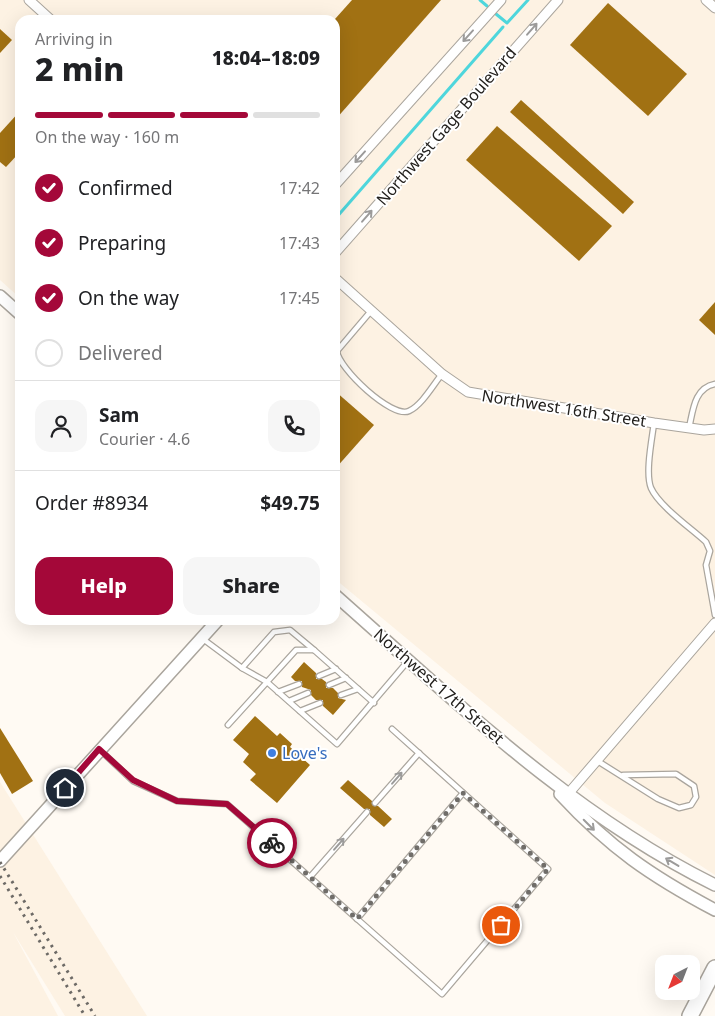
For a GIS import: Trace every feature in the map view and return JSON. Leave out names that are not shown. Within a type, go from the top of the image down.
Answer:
[{"type":"highway","points":[[690,1016],[715,968]]},
{"type":"main road","points":[[0,296],[15,310]]},
{"type":"main road","name":"Northwest 17th Street","points":[[340,599],[544,777],[623,832],[685,870],[715,885]]},
{"type":"main road","points":[[0,861],[99,749],[214,625]]},
{"type":"main road","name":"Northwest 17th Street","points":[[544,777],[592,828],[623,855],[662,882],[715,910]]},
{"type":"street","points":[[29,0],[46,15]]},
{"type":"street","points":[[340,179],[501,0]]},
{"type":"street","name":"Northwest Gage Boulevard","points":[[340,247],[558,0]]},
{"type":"street","points":[[706,0],[715,8]]},
{"type":"street","name":"Northwest 16th Street","points":[[340,283],[442,374],[468,392],[654,423],[689,428],[715,429]]},
{"type":"street","points":[[568,794],[715,624]]},
{"type":"lane","points":[[340,347],[371,311]]},
{"type":"lane","points":[[340,362],[347,372],[389,408],[399,413],[408,412],[416,406],[442,374]]},
{"type":"lane","points":[[689,428],[698,393],[704,388],[715,384]]},
{"type":"lane","points":[[654,423],[649,476],[651,488],[661,501],[706,542],[710,551],[706,573],[713,597],[715,615]]},
{"type":"lane","points":[[242,668],[274,632],[290,630],[374,703]]},
{"type":"lane","points":[[202,638],[242,668],[267,682],[337,744],[409,660]]},
{"type":"lane","points":[[228,725],[296,650],[314,650]]},
{"type":"lane","points":[[319,676],[336,669]]},
{"type":"lane","points":[[329,685],[346,678]]},
{"type":"lane","points":[[278,692],[299,684]]},
{"type":"lane","points":[[341,695],[358,689]]},
{"type":"lane","points":[[289,701],[308,693]]},
{"type":"lane","points":[[300,711],[320,703]]},
{"type":"lane","points":[[99,749],[133,780],[177,801],[227,804],[442,994],[548,869],[392,729]]},
{"type":"lane","points":[[375,803],[418,753]]},
{"type":"lane","points":[[596,760],[623,775],[658,799],[679,808],[691,805],[696,797],[694,786],[676,774],[623,775]]},
{"type":"lane","points":[[357,919],[463,793]]},
{"type":"lane","points":[[310,877],[367,812]]},
{"type":"shaded area","points":[[0,0],[715,0],[715,875],[605,803],[340,583],[340,15],[15,15],[15,294],[0,280]]},
{"type":"shaded area","points":[[0,782],[147,1016],[65,1016],[13,932],[58,1016],[0,1016]]},
{"type":"building","points":[[352,0],[441,0],[340,114],[339,15]]},
{"type":"building","points":[[608,3],[687,74],[648,116],[570,45]]},
{"type":"building","points":[[0,29],[12,40],[0,53]]},
{"type":"building","points":[[521,100],[634,202],[623,214],[510,112]]},
{"type":"building","points":[[15,116],[15,157],[6,167],[0,162],[0,133]]},
{"type":"building","points":[[497,126],[612,226],[579,261],[466,160]]},
{"type":"building","points":[[715,302],[715,335],[699,320]]},
{"type":"building","points":[[340,395],[374,425],[340,463]]},
{"type":"building","points":[[304,662],[316,673],[316,679],[322,679],[326,682],[326,688],[333,688],[338,693],[338,698],[346,700],[333,715],[323,706],[323,700],[316,700],[311,695],[311,690],[302,687],[302,681],[295,681],[291,677]]},
{"type":"building","points":[[255,716],[277,736],[280,733],[292,744],[290,747],[310,765],[277,803],[250,780],[256,774],[243,762],[249,754],[233,740]]},
{"type":"building","points":[[0,728],[33,781],[12,794],[0,773]]},
{"type":"building","points":[[348,780],[372,801],[373,806],[378,806],[392,819],[384,827],[370,815],[370,809],[364,809],[340,788]]},
{"type":"waterway","points":[[480,0],[487,6]]},
{"type":"waterway","points":[[496,14],[507,23],[528,0]]},
{"type":"waterway","points":[[340,213],[503,27]]},
{"type":"railway","points":[[0,862],[95,1016]]},
{"type":"railway","points":[[0,876],[85,1016]]},
{"type":"way so far","points":[[272,843],[357,919],[463,793],[548,869],[501,925]]},
{"type":"place","name":"Love's","points":[[272,753]]},
{"type":"route","points":[[65,788],[99,749],[133,780],[177,801],[227,804],[272,843]]}]
